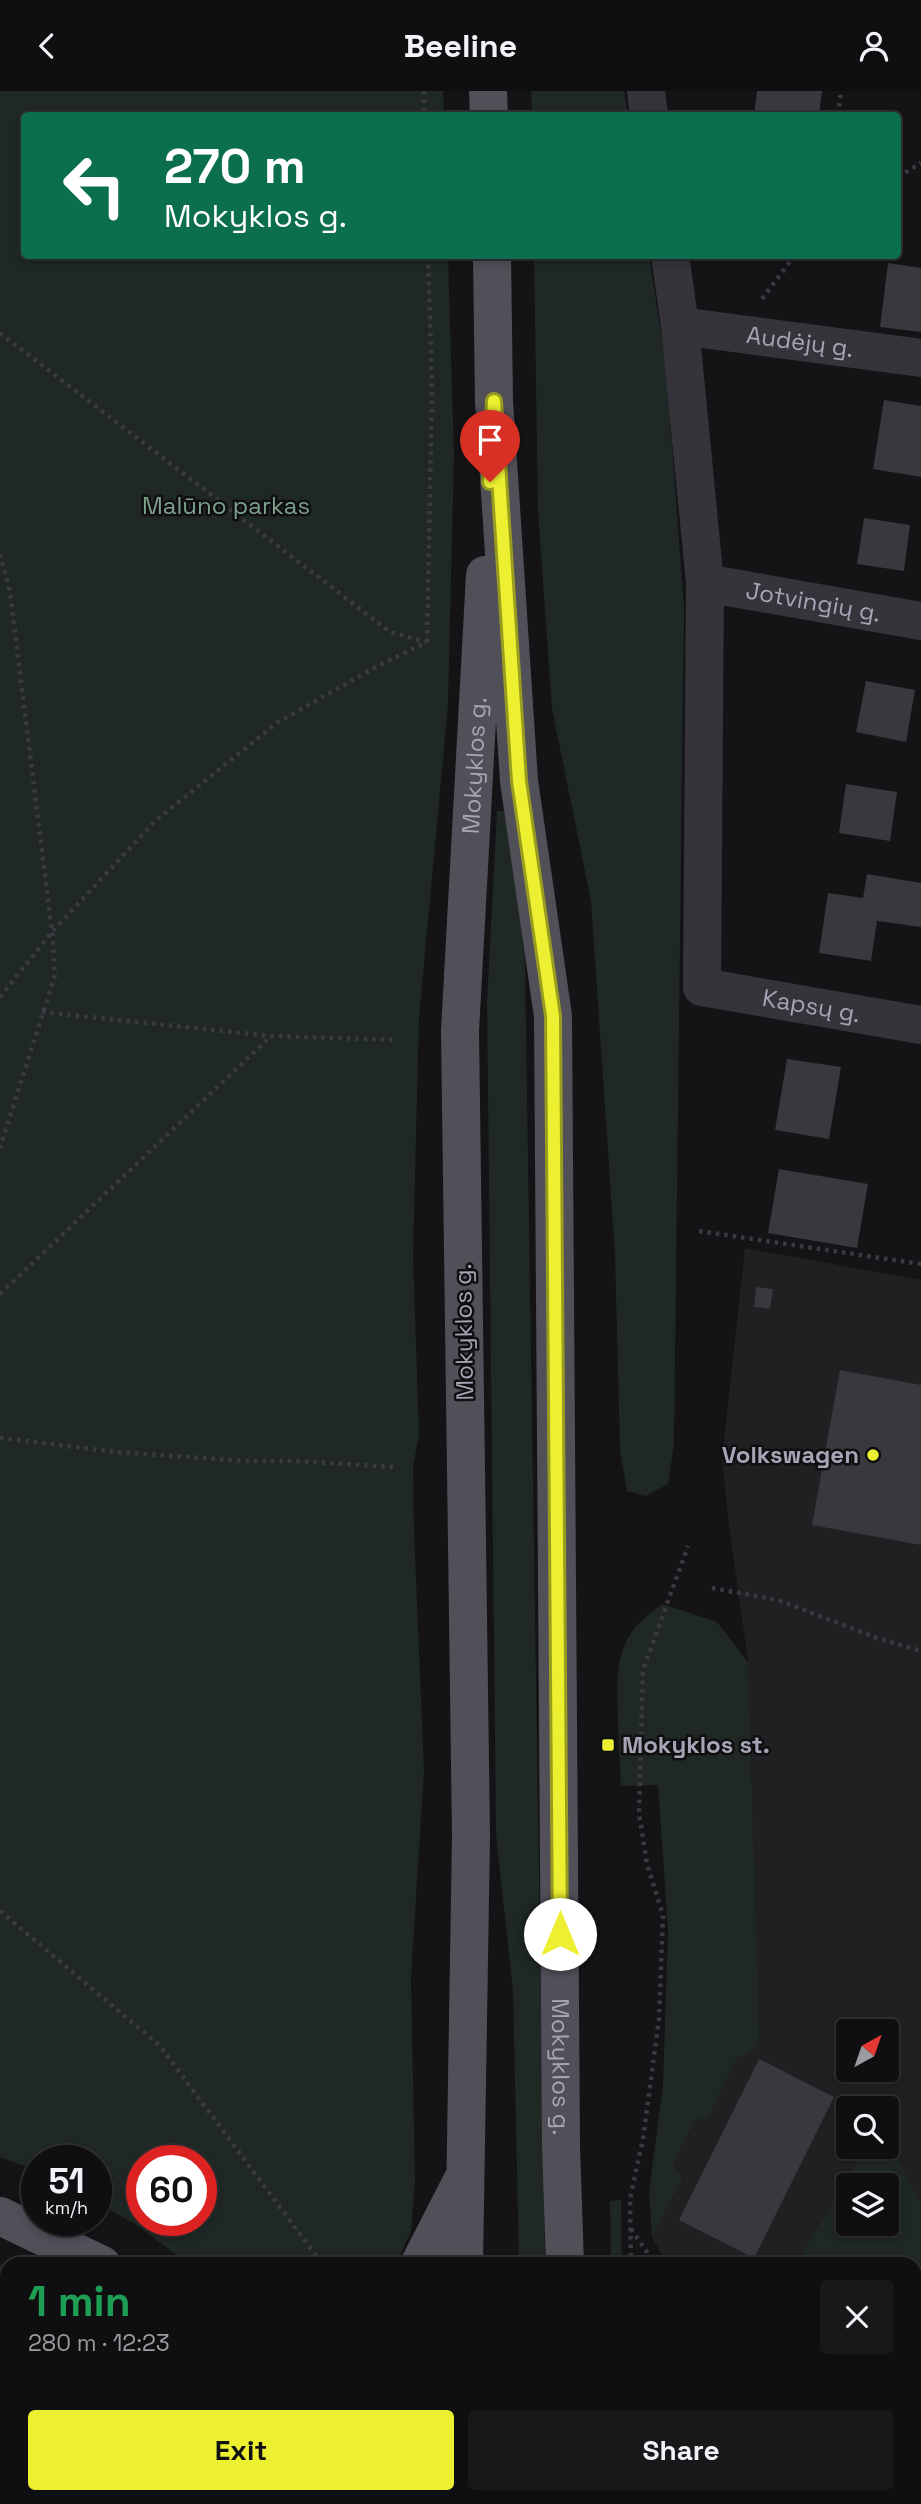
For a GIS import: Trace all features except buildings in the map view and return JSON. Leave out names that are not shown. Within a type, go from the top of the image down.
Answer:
[{"type":"main road","points":[[488,91],[489,112]]},
{"type":"main road","name":"Mokyklos g.","points":[[492,259],[494,401],[519,781],[553,1016],[561,2120],[565,2257]]},
{"type":"main road","name":"Mokyklos g.","points":[[464,2257],[471,1836],[460,1031],[494,401]]},
{"type":"main road","points":[[423,2257],[467,2173]]},
{"type":"main road","points":[[0,2216],[85,2257]]},
{"type":"main road","points":[[43,2238],[64,2257]]},
{"type":"street","points":[[646,91],[649,112]]},
{"type":"street","points":[[671,259],[680,326],[705,583]]},
{"type":"street","name":"Audėjų g.","points":[[680,326],[921,358]]},
{"type":"street","name":"Jotvingių g.","points":[[705,583],[921,621]]},
{"type":"street","name":"Kapsų g.","points":[[705,583],[702,987],[921,1025]]},
{"type":"path","points":[[424,91],[425,112]]},
{"type":"path","points":[[838,112],[841,91]]},
{"type":"path","points":[[901,175],[921,163]]},
{"type":"path","points":[[427,642],[432,390],[428,259]]},
{"type":"path","points":[[736,334],[792,259]]},
{"type":"path","points":[[0,333],[390,632],[427,642]]},
{"type":"path","points":[[0,554],[10,592],[55,975],[0,1148]]},
{"type":"path","points":[[0,996],[52,932],[155,821],[278,722],[427,642]]},
{"type":"path","points":[[42,1012],[271,1036],[396,1040]]},
{"type":"path","points":[[0,1294],[271,1036]]},
{"type":"path","points":[[699,1231],[921,1264]]},
{"type":"path","points":[[0,1438],[116,1452],[207,1459],[394,1467]]},
{"type":"path","points":[[632,2257],[630,2199],[643,2139],[659,2019],[663,1915],[647,1864],[639,1813],[643,1670],[688,1546]]},
{"type":"path","points":[[712,1588],[778,1600],[877,1638],[921,1651]]},
{"type":"path","points":[[0,1912],[160,2046],[317,2257]]},
{"type":"path","points":[[631,2229],[650,2257]]},
{"type":"shaded area","points":[[745,1248],[921,1280],[921,2204],[897,2159],[899,2096],[836,2096],[836,2159],[857,2159],[849,2173],[836,2173],[836,2195],[800,2257],[664,2257],[652,2238],[683,2178],[673,2164],[696,2120],[708,2119],[736,2060],[760,2044],[748,1662],[722,1459]]},
{"type":"green space","name":"Malūno parkas","points":[[0,91],[443,91],[444,112],[21,112],[21,259],[448,259],[454,455],[448,705],[419,1018],[413,1256],[419,1433],[413,1467],[414,1530],[424,1770],[411,1977],[415,2181],[411,2231],[399,2257],[180,2257],[151,2236],[217,2236],[217,2145],[126,2145],[126,2219],[112,2211],[112,2145],[21,2145],[21,2165],[0,2157]]},
{"type":"green space","points":[[531,91],[624,91],[628,112],[532,112]]},
{"type":"green space","points":[[534,259],[649,259],[666,365],[684,607],[674,1444],[668,1484],[646,1496],[627,1491],[620,1450],[615,1255],[591,901],[552,709],[538,511]]},
{"type":"green space","points":[[497,811],[509,811],[525,961],[545,2257],[519,2257],[513,1992],[496,1834],[487,1001]]},
{"type":"green space","points":[[663,1604],[717,1622],[748,1662],[760,2045],[736,2060],[708,2119],[696,2120],[673,2164],[683,2178],[652,2238],[649,2192],[663,2085],[668,1931],[658,1785],[621,1786],[617,1685],[621,1655],[627,1641],[635,1628]]},
{"type":"green space","points":[[857,2159],[897,2159],[921,2204],[921,2257],[800,2257],[836,2195],[836,2236],[899,2236],[899,2173],[849,2173]]},
{"type":"green space","points":[[621,2200],[622,2257],[611,2257],[610,2201]]},
{"type":"place","name":"Volkswagen","points":[[873,1455]]},
{"type":"place","name":"Mokyklos st.","points":[[608,1745]]},
{"type":"route","points":[[490,482],[494,401],[519,781],[553,1016],[560,1934]]}]
